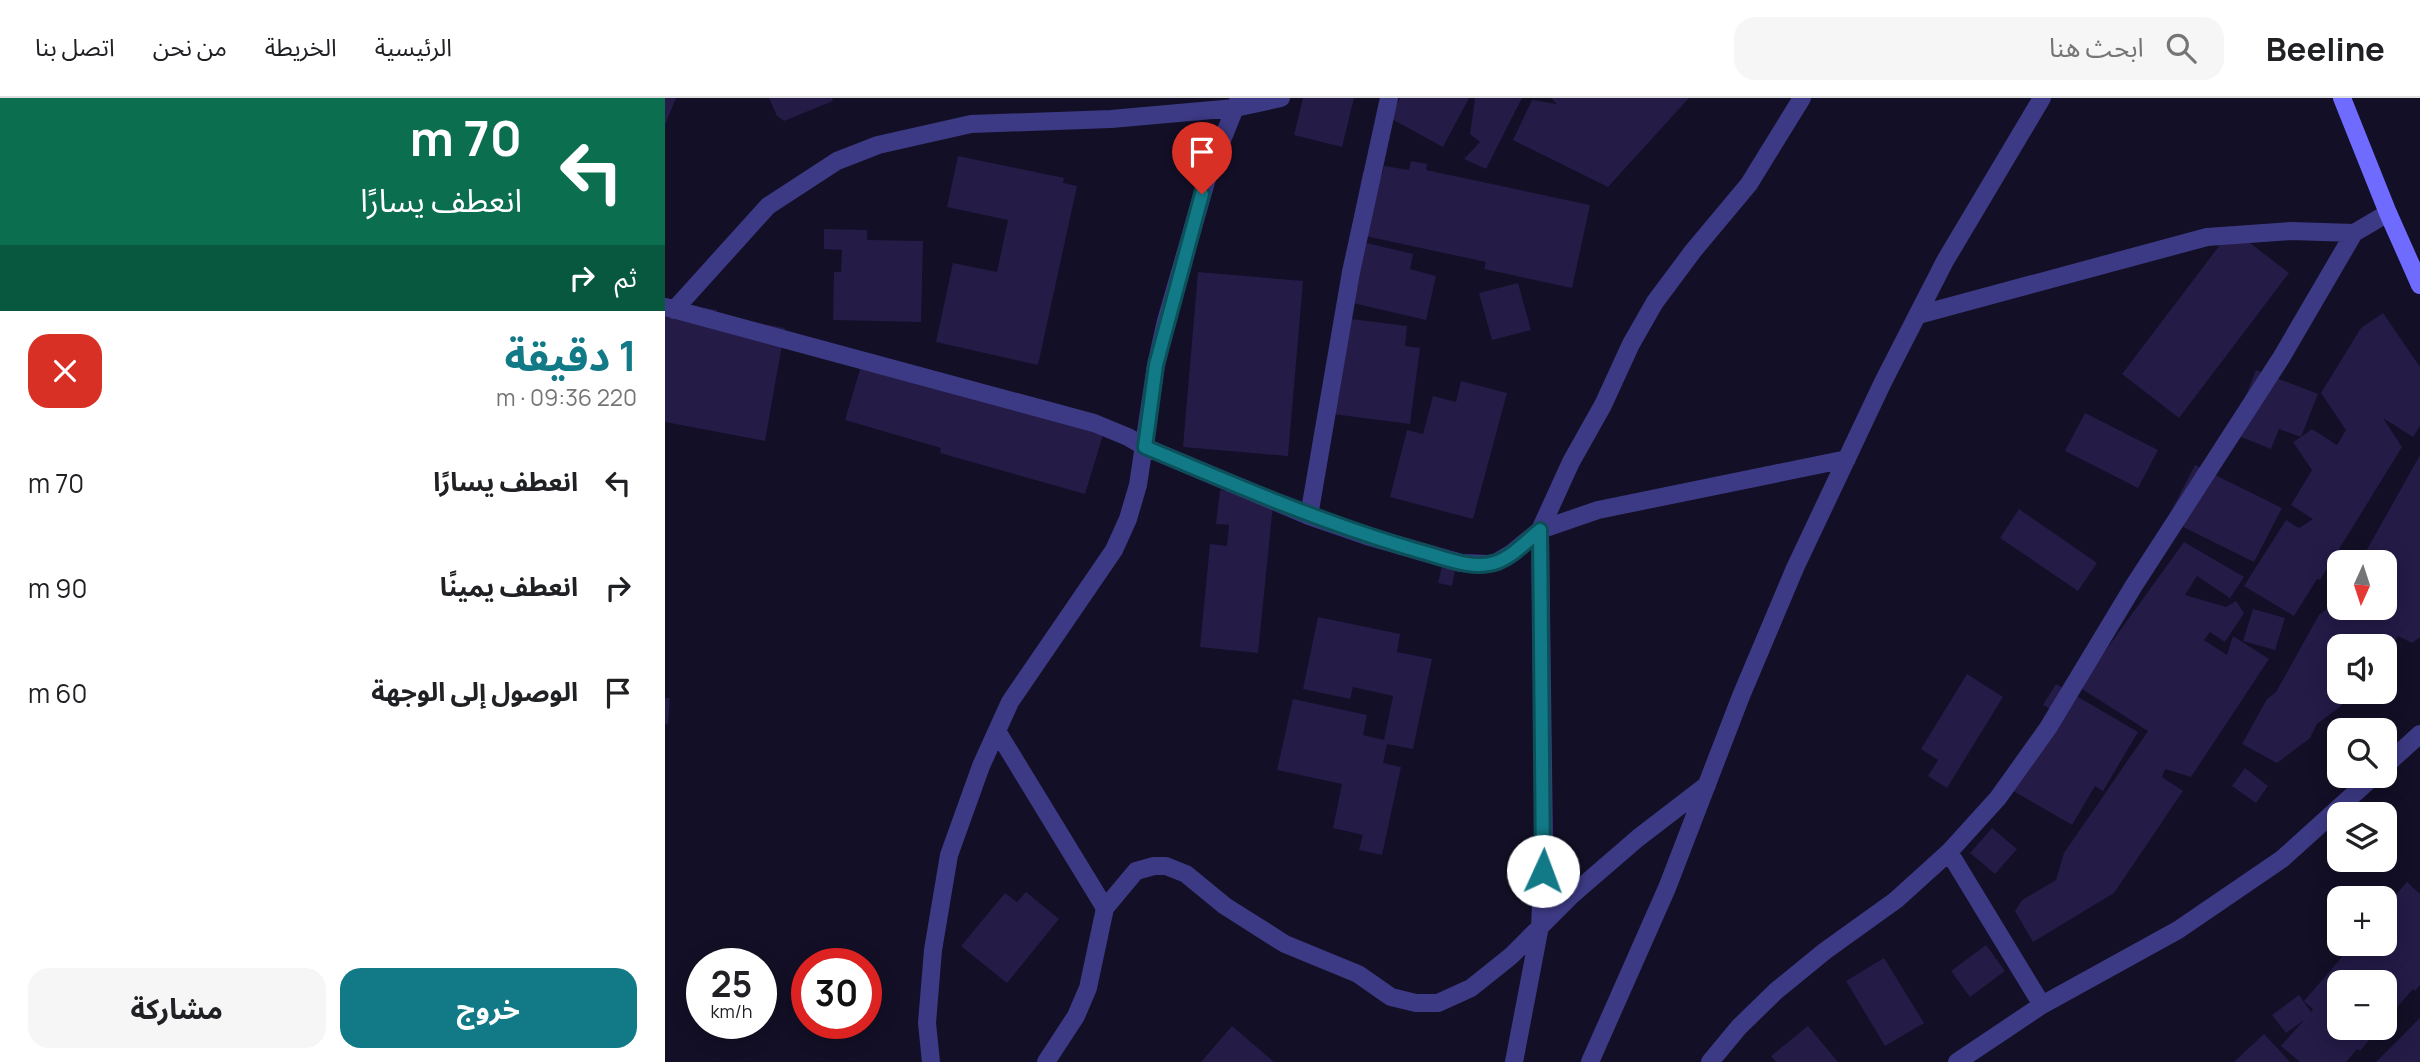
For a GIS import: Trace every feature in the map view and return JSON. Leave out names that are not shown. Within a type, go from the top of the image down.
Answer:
[{"type":"street","points":[[1281,98],[1111,119],[971,124],[878,145],[837,161],[768,206],[670,309],[1094,423],[1309,516],[1461,563],[1497,562],[1540,530],[1598,510],[1847,458]]},
{"type":"street","points":[[1309,516],[1351,272],[1389,98]]},
{"type":"street","points":[[1514,1062],[1541,926],[1544,831],[1540,530],[1631,344],[1655,302],[1749,184],[1802,98]]},
{"type":"street","points":[[1590,1062],[1667,888],[1741,696],[1795,568],[1945,261],[2042,98]]},
{"type":"street","points":[[2342,98],[2420,285]]},
{"type":"street","points":[[931,1062],[927,1023],[933,950],[949,855],[981,766],[1010,702],[1114,550],[1128,519],[1145,447],[1156,365],[1166,321],[1208,175],[1238,103]]},
{"type":"street","points":[[1710,1062],[1739,1027],[1776,991],[1825,951],[1896,900],[1949,852],[1999,798],[2048,727],[2133,587],[2281,358],[2354,233],[2388,213]]},
{"type":"street","points":[[1918,315],[2207,237],[2291,230],[2354,233]]},
{"type":"street","points":[[997,731],[1105,908]]},
{"type":"street","points":[[2397,755],[2420,734]]},
{"type":"street","points":[[1046,1062],[1076,1016],[1088,988],[1105,908],[1136,871],[1166,866],[1186,874],[1225,906],[1285,944],[1358,974],[1391,997],[1416,1003],[1438,1003],[1471,988],[1511,956],[1572,895],[1638,838],[1707,785]]},
{"type":"street","points":[[1957,1062],[2042,1004],[2178,930],[2282,859],[2361,788]]},
{"type":"street","points":[[1949,852],[2042,1004]]},
{"type":"building","points":[[665,98],[676,98],[665,125]]},
{"type":"building","points":[[769,98],[832,98],[833,101],[784,121],[777,116]]},
{"type":"building","points":[[1303,98],[1354,98],[1342,147],[1294,135]]},
{"type":"building","points":[[1400,98],[1469,98],[1443,147],[1390,118]]},
{"type":"building","points":[[1475,98],[1522,98],[1486,169],[1464,159],[1480,142],[1470,134]]},
{"type":"building","points":[[1551,98],[1689,98],[1608,187],[1513,140],[1532,100],[1557,104]]},
{"type":"building","points":[[958,156],[1064,178],[1063,183],[1077,186],[1038,365],[936,342],[953,263],[997,272],[1008,220],[947,207]]},
{"type":"building","points":[[1411,161],[1427,164],[1426,170],[1590,205],[1572,288],[1484,269],[1486,262],[1351,233],[1363,171],[1382,175],[1384,166],[1409,170]]},
{"type":"building","points":[[824,229],[867,230],[867,240],[923,241],[921,322],[833,320],[834,272],[841,272],[842,250],[824,249]]},
{"type":"building","points":[[2232,229],[2289,273],[2179,418],[2122,374]]},
{"type":"building","points":[[1354,240],[1413,254],[1410,269],[1436,276],[1426,320],[1340,300]]},
{"type":"building","points":[[1198,272],[1303,281],[1288,456],[1183,447]]},
{"type":"building","points":[[1518,283],[1531,330],[1492,340],[1479,293]]},
{"type":"building","points":[[665,301],[717,310],[716,315],[785,328],[765,441],[665,422]]},
{"type":"building","points":[[2383,313],[2420,367],[2420,426],[2413,437],[2383,418],[2402,447],[2338,550],[2327,550],[2327,569],[2320,580],[2317,579],[2294,616],[2244,586],[2286,520],[2299,528],[2313,519],[2291,505],[2312,470],[2293,442],[2312,429],[2337,445],[2346,430],[2321,393],[2361,328]]},
{"type":"building","points":[[1335,317],[1407,326],[1405,346],[1420,348],[1410,424],[1325,413]]},
{"type":"building","points":[[864,356],[1106,425],[1085,494],[940,453],[941,448],[845,420]]},
{"type":"building","points":[[2256,370],[2318,394],[2301,437],[2279,429],[2271,449],[2231,433]]},
{"type":"building","points":[[1461,381],[1507,393],[1473,519],[1390,497],[1407,430],[1423,434],[1433,396],[1456,402]]},
{"type":"building","points":[[2085,413],[2158,450],[2138,488],[2065,451]]},
{"type":"building","points":[[2420,455],[2420,637],[2412,643],[2397,638],[2397,634],[2327,634],[2327,704],[2342,704],[2317,724],[2310,738],[2277,763],[2242,744],[2267,699],[2276,692],[2319,615],[2327,609],[2327,620],[2397,620],[2397,550],[2367,550]]},
{"type":"building","points":[[2195,465],[2282,508],[2254,562],[2167,519]]},
{"type":"building","points":[[1220,490],[1274,495],[1258,653],[1200,647],[1210,544],[1227,546],[1229,525],[1216,524]]},
{"type":"building","points":[[2019,509],[2097,563],[2078,591],[2000,538]]},
{"type":"building","points":[[2184,542],[2244,577],[2230,598],[2197,576],[2185,595],[2226,607],[2236,601],[2244,613],[2225,642],[2210,632],[2204,640],[2227,655],[2233,636],[2269,659],[2191,777],[2165,769],[2162,777],[2183,791],[2114,893],[2033,942],[2015,911],[2022,900],[2056,880],[2064,853],[2148,731],[2079,687]]},
{"type":"building","points":[[1443,562],[1456,565],[1452,586],[1438,583]]},
{"type":"building","points":[[2253,609],[2285,618],[2275,650],[2243,641]]},
{"type":"building","points":[[1318,617],[1400,634],[1397,652],[1432,659],[1413,749],[1387,744],[1383,763],[1401,767],[1382,855],[1359,850],[1363,835],[1333,828],[1342,784],[1277,770],[1293,699],[1367,715],[1363,735],[1384,740],[1393,696],[1353,687],[1350,699],[1303,689]]},
{"type":"building","points":[[1967,674],[2003,697],[1947,788],[1928,776],[1938,760],[1921,749]]},
{"type":"building","points":[[2056,684],[2138,732],[2103,791],[2095,786],[2072,825],[2005,786],[2050,709],[2043,705]]},
{"type":"building","points":[[665,698],[670,698],[668,725],[665,724]]},
{"type":"building","points":[[2245,768],[2268,786],[2256,803],[2232,786]]},
{"type":"building","points":[[1992,828],[2017,849],[1995,874],[1970,853]]},
{"type":"building","points":[[2407,882],[2420,894],[2420,985],[2397,1007],[2397,970],[2331,970],[2343,956],[2397,956],[2397,893]]},
{"type":"building","points":[[1026,892],[1059,919],[1007,983],[961,946],[1005,893],[1017,902]]},
{"type":"building","points":[[1986,945],[2005,971],[1970,997],[1951,971]]},
{"type":"building","points":[[1884,958],[1924,1023],[1885,1046],[1846,981]]},
{"type":"building","points":[[2327,974],[2327,1040],[2369,1040],[2346,1062],[2300,1062],[2281,1046],[2304,1020],[2286,1033],[2272,1015],[2299,995],[2311,1012],[2313,1009],[2304,1001]]},
{"type":"building","points":[[2420,1018],[2420,1062],[2376,1062]]},
{"type":"building","points":[[1232,1026],[1274,1062],[1201,1062]]},
{"type":"building","points":[[1808,1026],[1838,1062],[1776,1062],[1771,1056]]},
{"type":"building","points":[[2264,1034],[2290,1062],[2234,1062]]},
{"type":"route","points":[[1202,194],[1156,365],[1145,447],[1309,516],[1461,563],[1497,562],[1540,530],[1543,871]]}]
